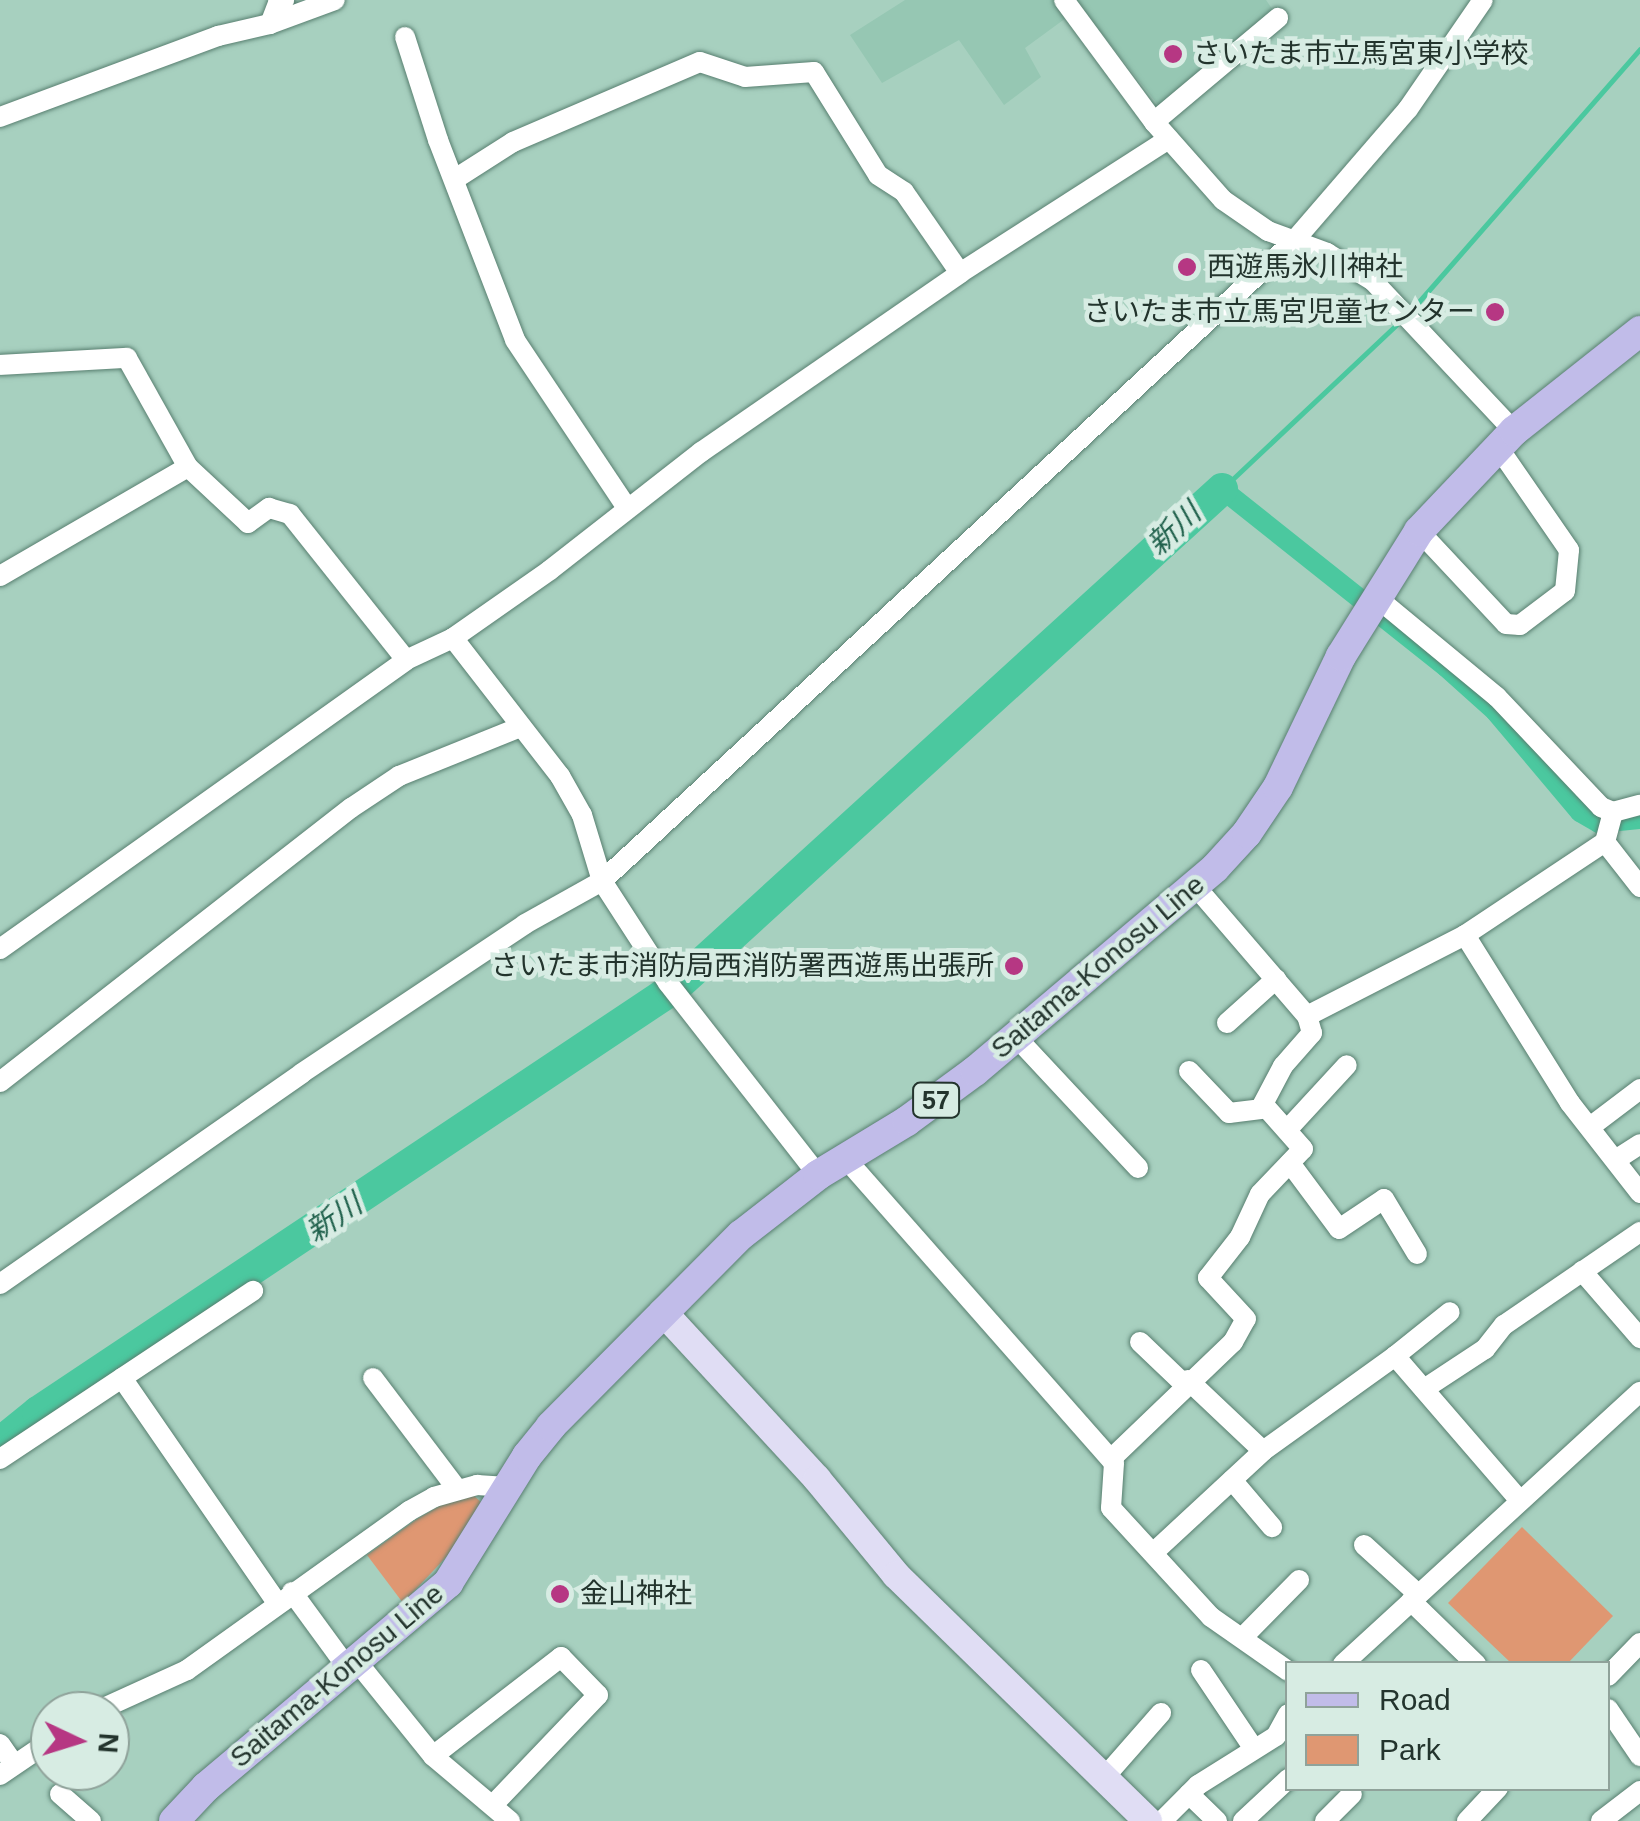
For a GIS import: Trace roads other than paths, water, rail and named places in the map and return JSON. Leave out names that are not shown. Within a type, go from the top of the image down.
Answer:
[{"type":"main road","name":"Saitama-Konosu Line","points":[[174,1821],[206,1787],[448,1583],[551,1426],[741,1234],[818,1174],[931,1104],[1196,886],[1239,842],[1270,800],[1341,656],[1419,530],[1506,439],[1640,330]]},
{"type":"street","points":[[270,24],[278,4],[284,0]]},
{"type":"street","points":[[0,118],[218,36],[270,24],[336,0]]},
{"type":"street","points":[[1064,0],[1154,122],[1244,218],[1339,259],[1374,281],[1506,439],[1569,550],[1565,591],[1520,625],[1506,624],[1419,530]]},
{"type":"street","points":[[0,1284],[302,1073],[525,924],[602,881],[1294,241],[1408,109],[1483,0]]},
{"type":"street","points":[[1154,122],[1278,18]]},
{"type":"street","points":[[405,37],[515,340],[626,508]]},
{"type":"street","points":[[455,179],[513,142],[700,62],[745,77],[814,72],[878,175],[904,192],[960,273]]},
{"type":"street","points":[[0,949],[406,660],[453,638],[550,570],[626,508],[960,273],[1169,138]]},
{"type":"street","points":[[0,365],[127,358],[188,467],[248,523],[269,508],[290,514],[406,660]]},
{"type":"street","points":[[0,576],[188,467]]},
{"type":"street","points":[[1376,596],[1497,696],[1586,794],[1614,812],[1640,804]]},
{"type":"street","points":[[453,638],[560,776],[582,815],[602,881],[668,982],[818,1174]]},
{"type":"street","points":[[0,1080],[351,808],[399,776],[520,726]]},
{"type":"street","points":[[1307,1016],[1465,935],[1606,842],[1614,812]]},
{"type":"street","points":[[1606,842],[1640,887]]},
{"type":"street","points":[[1110,1459],[1186,1382],[1233,1342],[1246,1320],[1208,1278],[1240,1238],[1260,1194],[1304,1149],[1263,1104],[1283,1066],[1312,1034],[1307,1016],[1196,886]]},
{"type":"street","points":[[1465,935],[1570,1103],[1640,1193]]},
{"type":"street","points":[[1228,1023],[1276,979]]},
{"type":"street","points":[[1016,1037],[1138,1168]]},
{"type":"street","points":[[1287,1130],[1346,1065]]},
{"type":"street","points":[[1189,1071],[1229,1113],[1268,1108]]},
{"type":"street","points":[[1590,1127],[1640,1089]]},
{"type":"street","points":[[1616,1158],[1640,1144]]},
{"type":"street","points":[[846,1159],[1114,1464],[1111,1508],[1211,1617],[1285,1669]]},
{"type":"street","points":[[1290,1162],[1338,1229],[1384,1200],[1417,1254]]},
{"type":"street","points":[[1424,1389],[1484,1349],[1504,1325],[1640,1232]]},
{"type":"street","points":[[1582,1272],[1640,1338]]},
{"type":"street","points":[[0,1459],[253,1291]]},
{"type":"street","points":[[663,1312],[816,1479],[896,1574],[1148,1821]]},
{"type":"street","points":[[1153,1553],[1264,1451],[1450,1312]]},
{"type":"street","points":[[1140,1342],[1264,1451]]},
{"type":"street","points":[[1394,1356],[1520,1502]]},
{"type":"street","points":[[122,1378],[285,1598],[434,1756],[510,1821]]},
{"type":"street","points":[[372,1378],[457,1490]]},
{"type":"street","points":[[1345,1661],[1636,1402]]},
{"type":"street","points":[[1232,1480],[1272,1527]]},
{"type":"street","points":[[130,1696],[188,1670],[408,1511],[476,1485],[508,1487]]},
{"type":"street","points":[[1364,1544],[1473,1661]]},
{"type":"street","points":[[1243,1637],[1300,1580]]},
{"type":"street","points":[[1610,1674],[1640,1643]]},
{"type":"street","points":[[434,1756],[561,1658],[598,1695],[492,1806]]},
{"type":"street","points":[[1201,1670],[1254,1750]]},
{"type":"street","points":[[1610,1712],[1640,1756]]},
{"type":"street","points":[[1104,1779],[1160,1713]]},
{"type":"street","points":[[1162,1821],[1189,1794],[1276,1736],[1285,1720]]},
{"type":"street","points":[[0,1744],[7,1770],[30,1754]]},
{"type":"street","points":[[1243,1821],[1285,1783]]},
{"type":"street","points":[[1601,1821],[1640,1790]]},
{"type":"street","points":[[1466,1821],[1495,1791]]},
{"type":"street","points":[[60,1794],[91,1821]]},
{"type":"street","points":[[1189,1794],[1216,1821]]},
{"type":"street","points":[[1324,1821],[1352,1794]]},
{"type":"waterway","name":"新川","points":[[1408,314],[1640,49]]},
{"type":"waterway","name":"新川","points":[[1222,489],[1400,321]]},
{"type":"waterway","points":[[1222,489],[1446,667],[1495,711],[1580,812],[1599,823],[1640,819]]},
{"type":"waterway","name":"新川","points":[[681,982],[1222,489]]},
{"type":"waterway","name":"新川","points":[[0,1443],[38,1412],[668,992]]},
{"type":"place","name":"さいたま市立馬宮東小学校","points":[[1173,54]]},
{"type":"place","name":"西遊馬氷川神社","points":[[1187,267]]},
{"type":"place","name":"さいたま市立馬宮児童センター","points":[[1495,312]]},
{"type":"place","name":"さいたま市消防局西消防署西遊馬出張所","points":[[1014,966]]},
{"type":"place","name":"金山神社","points":[[560,1594]]}]
